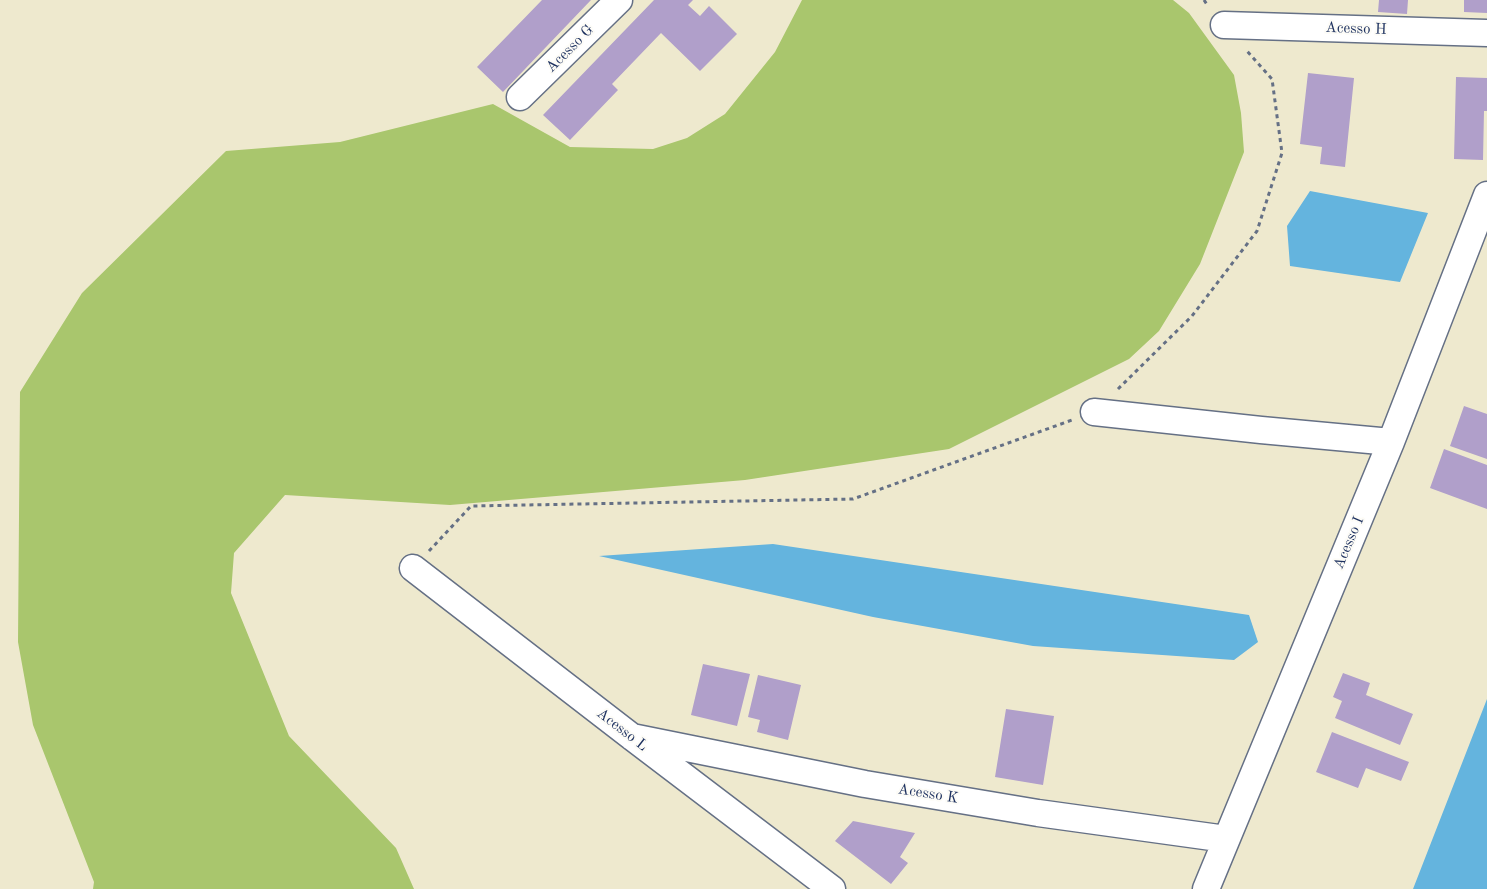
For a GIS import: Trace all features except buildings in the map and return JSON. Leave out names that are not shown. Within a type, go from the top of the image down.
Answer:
[{"type":"street","name":"Acesso G","points":[[520,98],[619,0]]},
{"type":"street","name":"Acesso H","points":[[1224,25],[1487,32]]},
{"type":"street","name":"Acesso I","points":[[1206,889],[1391,442],[1487,195]]},
{"type":"street","points":[[1094,412],[1391,442]]},
{"type":"street","name":"Acesso L","points":[[413,568],[632,738],[832,889]]},
{"type":"street","name":"Acesso K","points":[[632,738],[865,784],[1226,839]]},
{"type":"street","points":[[689,781],[735,758]]},
{"type":"path","points":[[413,568],[471,506],[853,499],[1094,412],[1192,316],[1257,230],[1282,153],[1272,79],[1204,0]]},
{"type":"green space","points":[[802,0],[1173,0],[1189,13],[1234,75],[1241,113],[1244,152],[1200,264],[1159,331],[1129,359],[949,449],[745,480],[450,505],[285,495],[234,553],[231,593],[289,736],[396,848],[414,889],[93,889],[94,882],[33,725],[18,642],[20,392],[82,293],[226,151],[340,142],[493,104],[570,147],[653,149],[687,138],[725,114],[775,52]]},
{"type":"water","points":[[1310,191],[1428,213],[1400,282],[1290,266],[1287,226]]},
{"type":"water","points":[[773,544],[1249,615],[1258,642],[1234,660],[1033,646],[873,617],[599,556]]},
{"type":"water","points":[[1487,699],[1487,889],[1413,889]]}]
